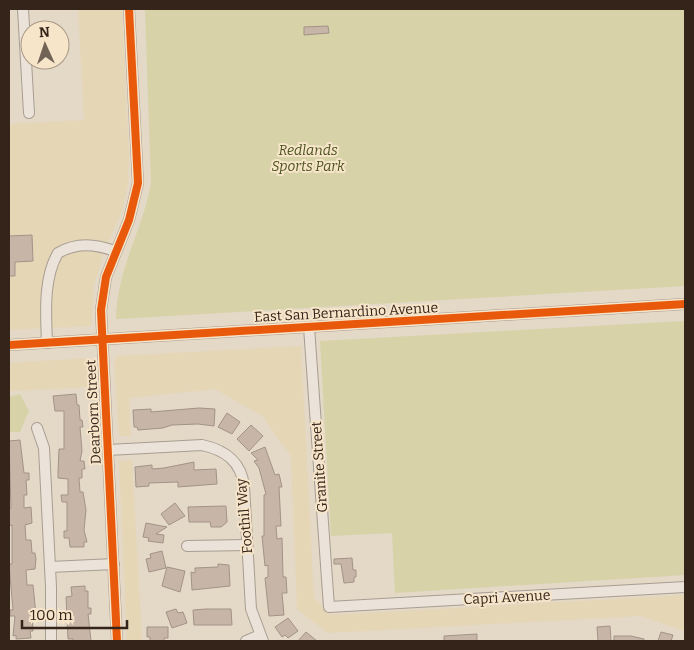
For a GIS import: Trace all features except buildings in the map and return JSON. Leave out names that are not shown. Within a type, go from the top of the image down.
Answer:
[{"type":"street","points":[[23,9],[29,113]]},
{"type":"street","name":"Dearborn Street","points":[[117,641],[102,340],[102,302],[106,277],[129,220],[138,183],[130,9]]},
{"type":"street","points":[[47,343],[46,316],[50,271],[58,253],[86,244],[96,244],[115,251]]},
{"type":"street","name":"East San Bernardino Avenue","points":[[9,345],[685,304]]},
{"type":"street","name":"Granite Street","points":[[309,327],[329,608]]},
{"type":"street","points":[[37,428],[44,448],[50,567],[51,641]]},
{"type":"street","name":"Foothil Way","points":[[108,450],[202,445],[216,448],[228,454],[243,478],[251,609],[261,638]]},
{"type":"street","points":[[187,546],[247,545]]},
{"type":"street","points":[[50,567],[114,564]]},
{"type":"street","name":"Capri Avenue","points":[[329,608],[685,587]]},
{"type":"street","points":[[246,641],[261,638]]},
{"type":"shaded area","points":[[78,9],[122,9],[129,157],[128,184],[122,211],[104,252],[94,286],[91,326],[9,330],[9,124],[84,120]]},
{"type":"shaded area","points":[[301,346],[314,598],[331,615],[685,595],[685,631],[641,616],[328,633],[297,609],[291,456],[262,416],[215,389],[129,398],[131,436],[119,436],[114,360],[117,356]]},
{"type":"shaded area","points":[[88,358],[91,360],[92,387],[9,391],[9,363]]},
{"type":"shaded area","points":[[132,460],[142,641],[127,641],[119,461]]},
{"type":"green space","name":"Redlands Sports Park","points":[[145,9],[685,9],[685,286],[116,319],[117,301],[125,267],[142,218],[151,183]]},
{"type":"green space","points":[[685,321],[685,575],[395,593],[392,533],[331,536],[320,341]]},
{"type":"green space","points":[[20,394],[29,411],[20,432],[9,432],[9,397]]},
{"type":"cycle path","points":[[117,641],[101,310],[106,277],[129,220],[138,183],[129,9]]},
{"type":"cycle path","points":[[9,345],[685,304]]}]
